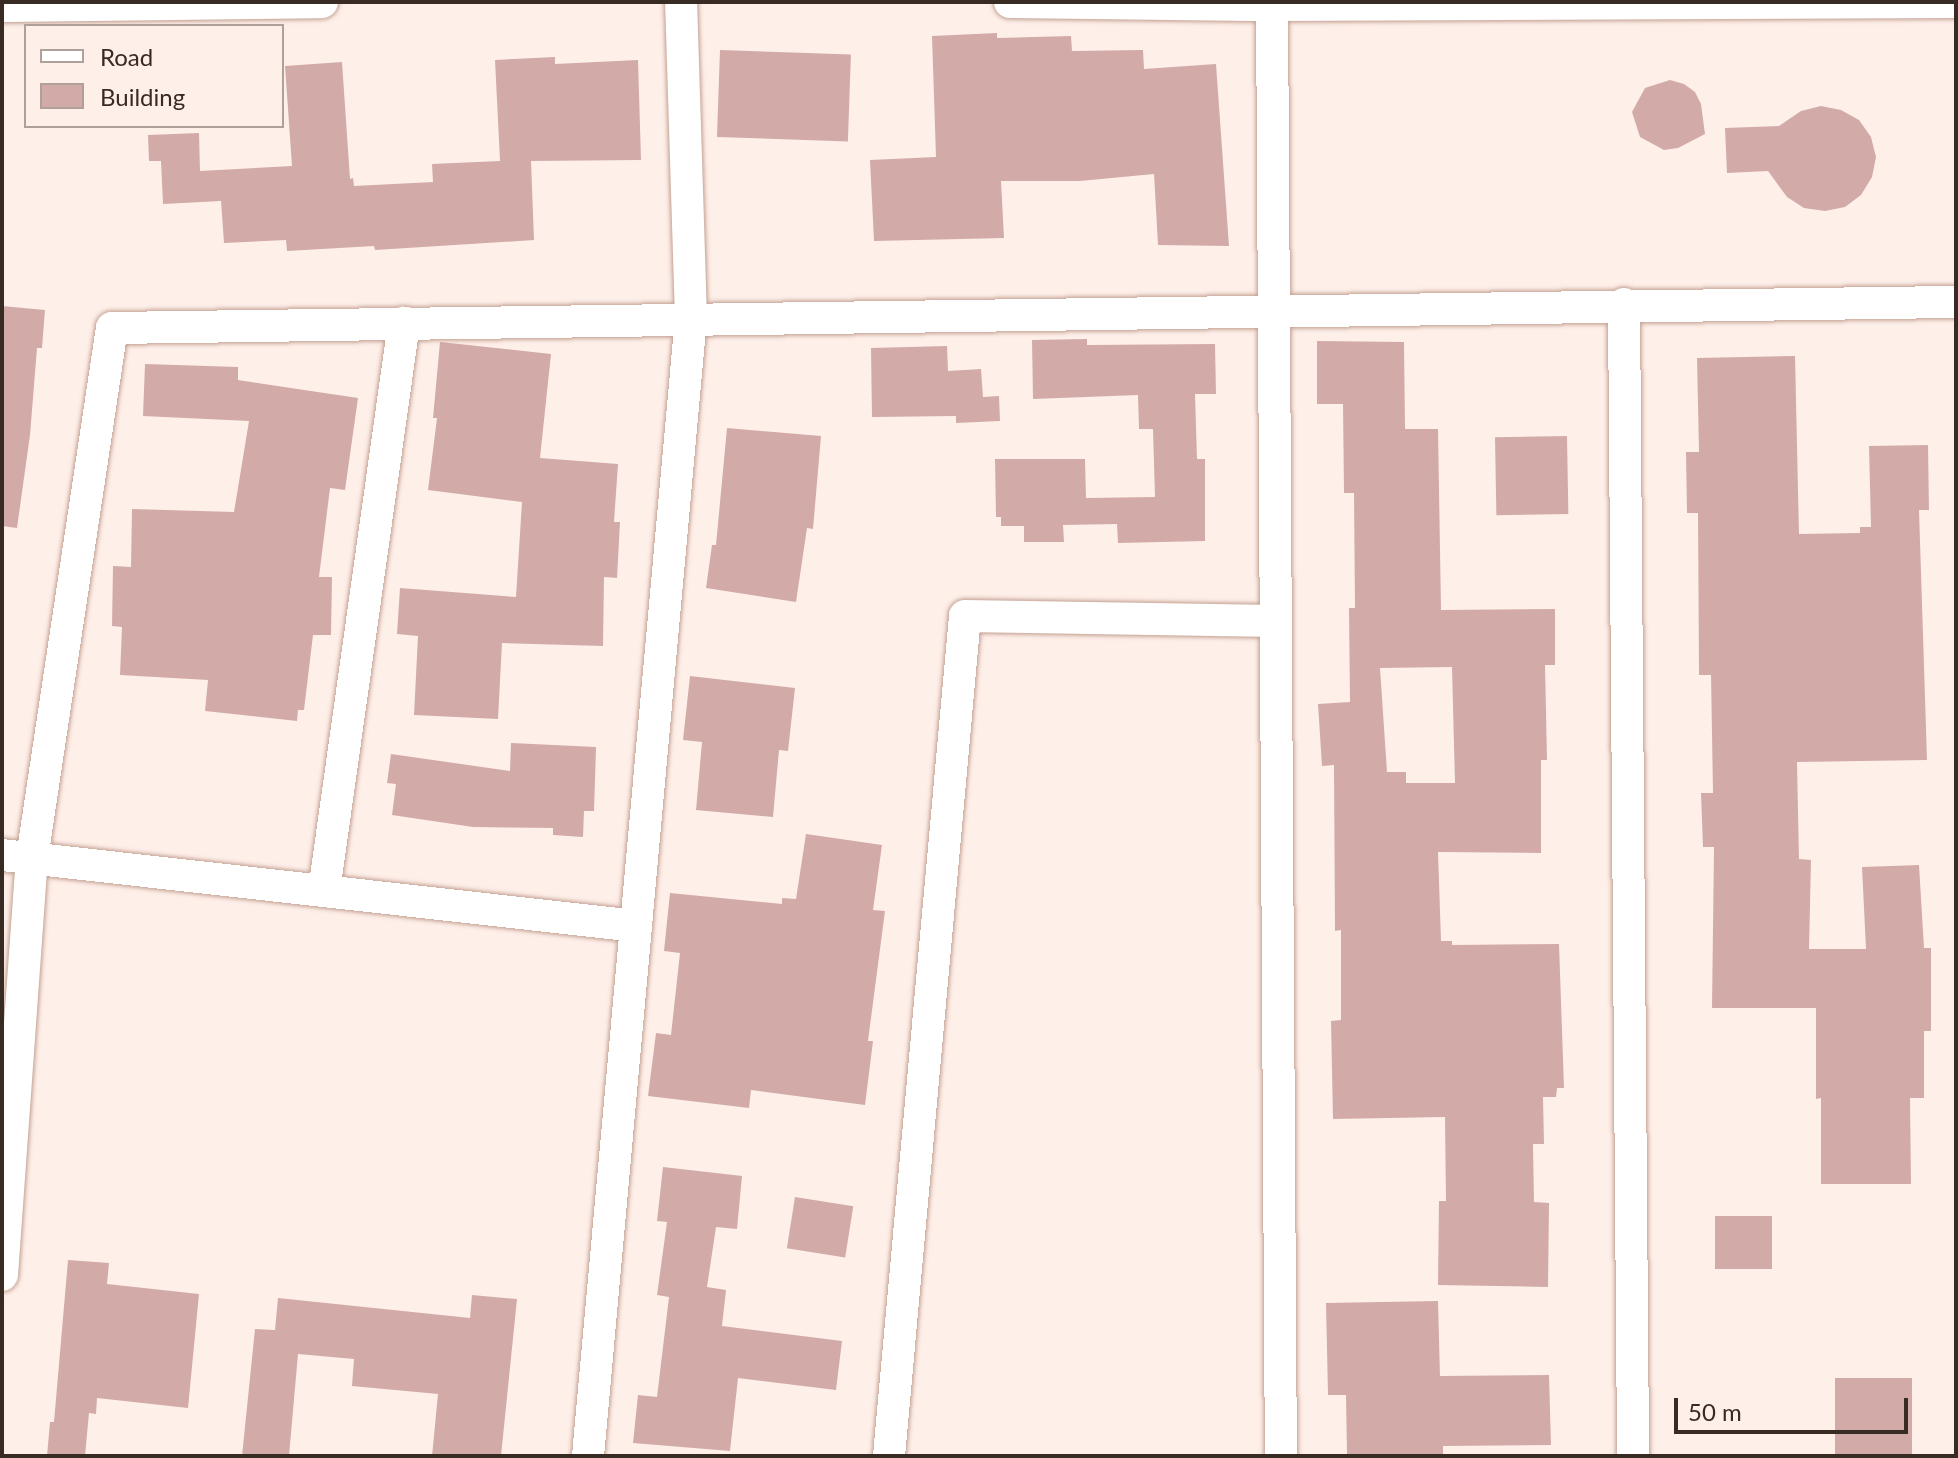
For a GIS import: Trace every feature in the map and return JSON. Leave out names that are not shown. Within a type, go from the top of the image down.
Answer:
[{"type":"street","points":[[2,6],[322,2]]},
{"type":"street","points":[[588,1456],[691,318],[681,2]]},
{"type":"street","points":[[1010,2],[1956,2]]},
{"type":"street","points":[[1272,4],[1281,1456]]},
{"type":"street","points":[[2,1275],[17,856],[112,328],[1624,304],[1956,302]]},
{"type":"street","points":[[1624,304],[1633,1456]]},
{"type":"street","points":[[324,891],[404,323]]},
{"type":"street","points":[[889,1456],[965,616],[1276,621]]},
{"type":"street","points":[[17,856],[636,926]]},
{"type":"building","points":[[997,33],[997,38],[1071,36],[1072,51],[1143,50],[1144,69],[1216,64],[1229,246],[1158,245],[1154,174],[1080,181],[1001,181],[1004,238],[874,241],[870,160],[936,157],[932,36]]},
{"type":"building","points":[[720,50],[851,55],[848,142],[717,137]]},
{"type":"building","points":[[555,57],[555,64],[638,60],[641,160],[531,161],[534,240],[375,250],[374,246],[287,251],[286,240],[224,243],[221,201],[163,204],[161,161],[149,161],[148,135],[199,133],[200,171],[292,166],[285,66],[342,62],[350,179],[353,178],[354,186],[433,182],[432,164],[500,161],[495,60]]},
{"type":"building","points":[[1670,80],[1684,84],[1695,92],[1701,104],[1705,134],[1678,148],[1664,150],[1640,137],[1632,112],[1645,88]]},
{"type":"building","points":[[1821,106],[1841,110],[1859,120],[1871,137],[1876,157],[1872,177],[1861,195],[1845,207],[1825,211],[1804,208],[1787,197],[1768,171],[1727,173],[1725,128],[1779,126],[1801,111]]},
{"type":"building","points":[[2,306],[45,310],[42,348],[37,348],[30,435],[17,528],[2,526]]},
{"type":"building","points":[[1087,339],[1087,345],[1215,344],[1216,394],[1195,394],[1197,459],[1205,459],[1205,541],[1118,543],[1117,524],[1063,525],[1064,542],[1024,542],[1024,526],[1001,526],[1001,517],[996,517],[995,459],[1085,459],[1086,498],[1155,497],[1153,429],[1139,429],[1138,395],[1033,399],[1032,340]]},
{"type":"building","points":[[1317,341],[1404,342],[1405,429],[1438,429],[1441,610],[1555,609],[1555,665],[1545,665],[1547,760],[1541,760],[1541,853],[1438,852],[1441,941],[1452,941],[1452,945],[1559,944],[1564,1088],[1557,1088],[1556,1097],[1543,1097],[1544,1144],[1533,1144],[1534,1202],[1549,1203],[1548,1287],[1438,1285],[1439,1201],[1446,1201],[1445,1117],[1333,1119],[1331,1021],[1341,1020],[1341,930],[1335,931],[1334,765],[1322,766],[1318,704],[1350,702],[1349,608],[1355,608],[1354,493],[1344,493],[1343,404],[1317,404]],"holes":[[[1452,667],[1455,783],[1406,783],[1406,772],[1387,772],[1380,668]]]},
{"type":"building","points":[[440,342],[551,354],[540,458],[618,464],[614,522],[620,522],[617,578],[604,577],[603,646],[502,643],[498,719],[414,715],[418,636],[397,634],[400,588],[516,597],[522,502],[428,490],[437,418],[433,418]]},
{"type":"building","points":[[947,346],[948,371],[981,369],[983,397],[999,396],[1000,421],[956,423],[956,416],[872,417],[871,348]]},
{"type":"building","points":[[1795,356],[1799,534],[1860,533],[1860,527],[1871,527],[1869,446],[1928,445],[1929,510],[1919,510],[1927,760],[1797,762],[1799,859],[1811,860],[1809,949],[1866,949],[1862,867],[1919,865],[1924,948],[1931,948],[1931,1031],[1924,1031],[1924,1098],[1910,1098],[1911,1184],[1821,1184],[1821,1098],[1816,1099],[1816,1008],[1712,1008],[1714,847],[1703,847],[1701,793],[1713,793],[1711,675],[1699,675],[1698,513],[1687,513],[1686,452],[1699,452],[1697,358]]},
{"type":"building","points":[[145,364],[238,367],[238,380],[358,398],[345,490],[330,488],[319,577],[332,577],[331,635],[313,635],[304,710],[298,710],[297,721],[205,711],[208,680],[120,675],[122,627],[112,626],[113,566],[131,567],[132,509],[234,512],[249,421],[143,416]]},
{"type":"building","points":[[727,428],[821,436],[813,529],[807,528],[796,602],[706,588],[712,545],[716,545]]},
{"type":"building","points":[[1567,436],[1568,514],[1496,515],[1495,437]]},
{"type":"building","points":[[690,676],[795,688],[788,751],[779,750],[773,817],[696,810],[702,742],[683,740]]},
{"type":"building","points":[[511,743],[596,747],[594,811],[584,811],[583,837],[553,835],[553,828],[473,827],[392,815],[396,784],[387,783],[391,754],[510,771]]},
{"type":"building","points":[[806,834],[882,845],[873,910],[885,911],[868,1041],[873,1041],[865,1105],[751,1090],[749,1108],[648,1096],[656,1033],[671,1035],[680,953],[664,951],[670,893],[782,904],[782,898],[796,899]]},
{"type":"building","points":[[663,1167],[742,1176],[737,1229],[716,1227],[707,1287],[726,1290],[722,1326],[842,1341],[836,1390],[738,1378],[730,1451],[633,1443],[638,1395],[657,1397],[669,1297],[657,1295],[667,1222],[657,1221]]},
{"type":"building","points":[[795,1197],[853,1206],[845,1258],[787,1248]]},
{"type":"building","points":[[1715,1216],[1772,1216],[1772,1269],[1715,1269]]},
{"type":"building","points":[[68,1260],[109,1263],[107,1284],[199,1294],[188,1408],[97,1398],[96,1414],[89,1413],[85,1456],[47,1456],[50,1422],[54,1422]]},
{"type":"building","points":[[472,1295],[517,1299],[501,1456],[432,1456],[438,1394],[352,1386],[354,1359],[298,1354],[289,1456],[242,1456],[255,1329],[275,1330],[278,1298],[470,1318]]},
{"type":"building","points":[[1438,1301],[1440,1376],[1549,1375],[1551,1445],[1443,1446],[1443,1456],[1347,1456],[1346,1395],[1328,1395],[1326,1303]]},
{"type":"building","points":[[1835,1378],[1912,1378],[1912,1456],[1835,1456]]}]
